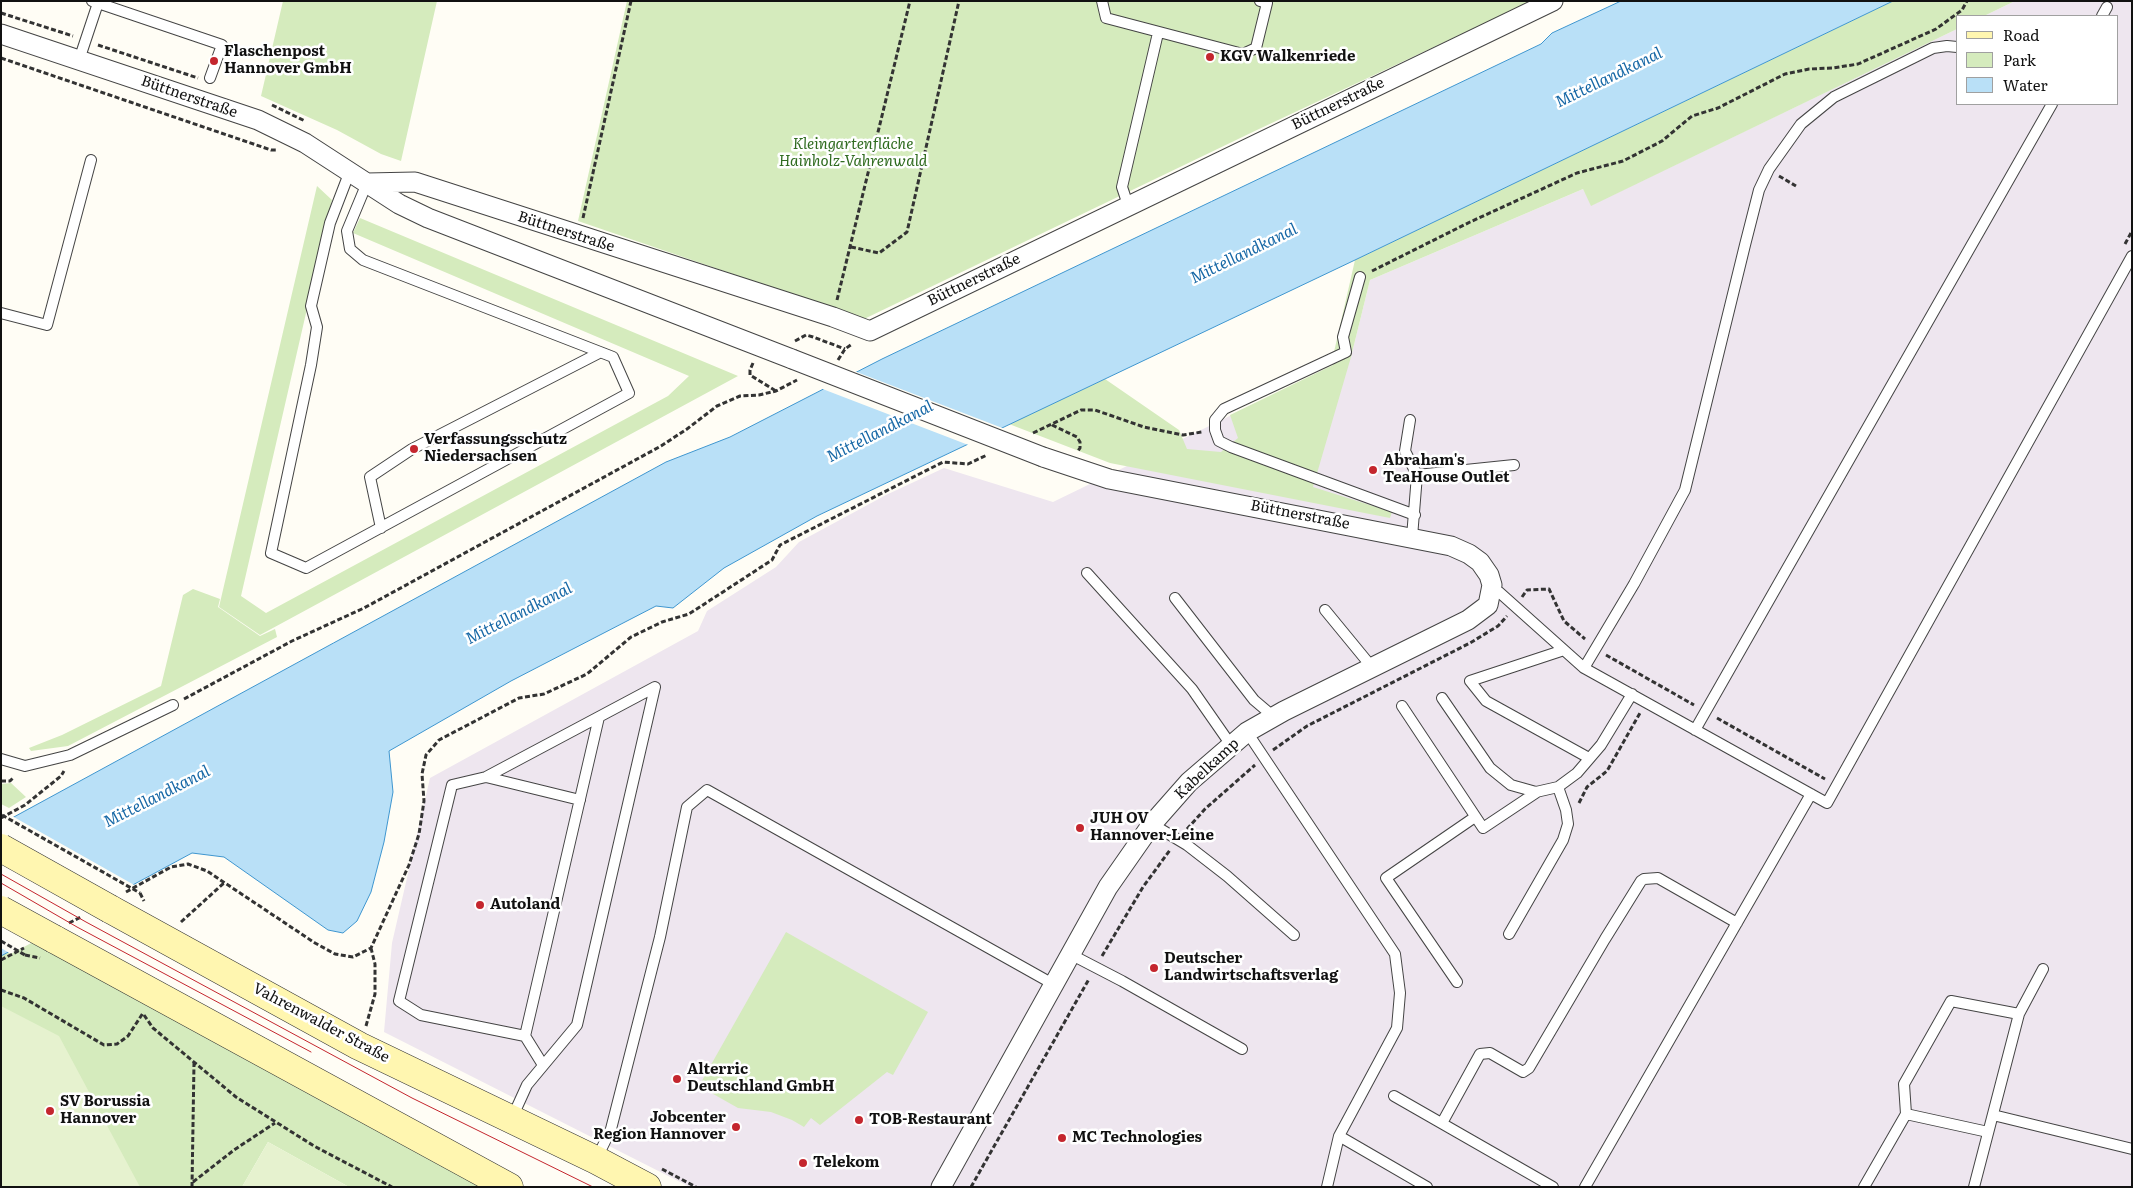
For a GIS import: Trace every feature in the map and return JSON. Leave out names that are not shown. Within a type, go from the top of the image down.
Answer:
[{"type":"main road","name":"Vahrenwalder Straße","points":[[1,848],[359,1046],[596,1160],[647,1187]]},
{"type":"main road","points":[[1,910],[48,949],[509,1187]]},
{"type":"street","name":"Büttnerstraße","points":[[367,183],[415,182],[833,317],[870,331],[1553,1]]},
{"type":"street","name":"Büttnerstraße","points":[[1,34],[258,120],[292,135],[399,204],[428,218],[1043,457],[1119,481],[1412,537],[1450,546],[1469,554],[1480,562],[1489,575],[1492,585],[1491,591]]},
{"type":"street","name":"Kabelkamp","points":[[944,1186],[1053,984],[1108,887],[1152,824],[1190,782],[1247,732],[1371,666],[1468,620],[1488,605],[1491,591]]},
{"type":"lane","points":[[1102,1],[1106,18],[1243,54],[1256,48],[1267,3],[1260,1]]},
{"type":"lane","points":[[79,60],[95,2],[222,45],[210,78]]},
{"type":"lane","points":[[1128,205],[1122,188],[1158,33]]},
{"type":"lane","points":[[1584,668],[1685,490],[1745,245],[1760,190],[1768,169],[1802,124],[1834,97],[1933,48],[1956,47]]},
{"type":"lane","points":[[1695,730],[2051,105]]},
{"type":"lane","points":[[1,314],[47,325],[91,160]]},
{"type":"lane","points":[[350,172],[330,223],[311,306],[317,327],[312,365],[271,553],[306,568],[629,394],[613,357],[362,260],[350,249],[347,231],[367,183]]},
{"type":"lane","points":[[1491,591],[1499,592],[1584,668],[1827,803],[2132,256]]},
{"type":"lane","points":[[1360,276],[1343,337],[1346,352],[1224,410],[1215,420],[1215,430],[1219,441],[1231,447],[1415,515]]},
{"type":"lane","points":[[381,528],[370,477],[412,448],[599,352]]},
{"type":"lane","points":[[1410,420],[1405,451],[1417,475],[1412,537]]},
{"type":"lane","points":[[1417,475],[1514,465]]},
{"type":"lane","points":[[1087,572],[1192,689],[1231,746]]},
{"type":"lane","points":[[1175,598],[1254,700],[1274,717]]},
{"type":"lane","points":[[1326,610],[1371,666]]},
{"type":"lane","points":[[1564,650],[1470,680],[1486,700],[1589,758]]},
{"type":"lane","points":[[512,1119],[527,1085],[576,1025],[655,687],[486,777],[452,785],[399,1001],[421,1015],[525,1036]]},
{"type":"lane","points":[[1402,706],[1483,828],[1537,792],[1558,787],[1577,773],[1600,745],[1632,694]]},
{"type":"lane","points":[[1442,698],[1490,768],[1511,785],[1537,792]]},
{"type":"lane","points":[[1,759],[26,766],[70,755],[173,705]]},
{"type":"lane","points":[[543,1065],[525,1036],[599,717]]},
{"type":"lane","points":[[1247,732],[1395,954],[1400,993],[1397,1028],[1339,1136],[1327,1187]]},
{"type":"lane","points":[[486,777],[580,800]]},
{"type":"lane","points":[[1509,934],[1563,840],[1568,824],[1566,810],[1558,787]]},
{"type":"lane","points":[[596,1160],[611,1129],[660,937],[687,806],[707,790],[1053,984]]},
{"type":"lane","points":[[1585,1187],[1811,794]]},
{"type":"lane","points":[[1457,982],[1386,878],[1475,816]]},
{"type":"lane","points":[[1152,824],[1187,845],[1207,860],[1294,935]]},
{"type":"lane","points":[[1442,1123],[1480,1054],[1490,1053],[1523,1072],[1529,1068],[1605,939],[1644,879],[1658,878],[1737,923]]},
{"type":"lane","points":[[1070,954],[1122,981],[1242,1049]]},
{"type":"lane","points":[[1974,1187],[2019,1014],[2043,969]]},
{"type":"lane","points":[[1864,1187],[1906,1114],[1904,1084],[1951,1001],[2019,1014]]},
{"type":"lane","points":[[1394,1096],[1553,1187]]},
{"type":"lane","points":[[1906,1114],[1988,1132]]},
{"type":"lane","points":[[1993,1115],[2132,1149]]},
{"type":"lane","points":[[1339,1136],[1427,1187]]},
{"type":"path","points":[[579,236],[631,1]]},
{"type":"path","points":[[833,317],[910,1]]},
{"type":"path","points":[[851,247],[879,253],[907,232],[959,1]]},
{"type":"path","points":[[1360,276],[1470,222],[1577,173],[1623,161],[1662,142],[1692,116],[1718,108],[1785,74],[1809,69],[1858,64],[1936,29],[1962,10],[1967,1]]},
{"type":"path","points":[[1,58],[271,150],[282,150]]},
{"type":"path","points":[[831,363],[839,359],[845,349],[870,331]]},
{"type":"path","points":[[787,357],[790,344],[806,336],[845,349]]},
{"type":"path","points":[[764,348],[752,366],[750,375],[776,391]]},
{"type":"path","points":[[173,705],[292,641],[364,608],[661,446],[688,429],[717,406],[740,396],[759,395],[776,391],[800,379]]},
{"type":"path","points":[[1026,436],[1081,410],[1095,410],[1144,427],[1182,435],[1215,430]]},
{"type":"path","points":[[1051,425],[1071,433],[1080,442],[1080,448],[1068,466]]},
{"type":"path","points":[[366,1027],[374,994],[375,964],[372,948],[409,865],[419,834],[424,801],[422,774],[426,755],[439,740],[519,698],[544,694],[587,674],[631,637],[662,622],[688,614],[772,560],[780,545],[943,462],[968,464],[993,452]]},
{"type":"path","points":[[1527,590],[1549,589],[1564,621],[1572,630],[1597,648],[1836,785]]},
{"type":"path","points":[[1,816],[25,805],[61,776],[70,755]]},
{"type":"path","points":[[1,816],[140,893],[144,902]]},
{"type":"path","points":[[181,922],[225,882],[315,943],[335,954],[353,957],[372,948]]},
{"type":"path","points":[[1,941],[25,955],[48,949]]},
{"type":"path","points":[[1,990],[24,998],[104,1044],[117,1044],[128,1036],[143,1013],[154,1028],[236,1098],[314,1146],[392,1187]]},
{"type":"path","points":[[192,1187],[194,1063]]},
{"type":"path","points":[[192,1182],[234,1150],[275,1123]]},
{"type":"shaded area","points":[[2015,1],[2132,1],[2132,1187],[690,1187],[384,1032],[392,943],[430,778],[698,631],[707,611],[776,567],[799,542],[886,495],[944,468],[1053,502],[1351,357],[1370,280],[1583,189],[1592,205],[1956,29],[1956,105],[2118,105],[2118,15],[1986,15]]},
{"type":"green space","points":[[283,1],[437,1],[401,161],[381,154],[337,130],[261,96]]},
{"type":"green space","name":"Kleingartenfläche Hainholz-Vahrenwald","points":[[627,1],[1532,1],[1259,129],[864,319],[578,221]]},
{"type":"green space","points":[[1893,1],[2015,1],[1986,15],[1956,15],[1956,29],[1591,206],[1583,189],[1370,280],[1351,357],[1313,487],[1392,512],[1390,518],[1110,463],[1009,424],[1105,379],[1179,430],[1187,449],[1221,452],[1238,438],[1230,415],[1333,365],[1334,352],[1355,260]]},
{"type":"green space","points":[[317,186],[332,200],[241,596],[266,613],[668,396],[689,376],[353,233],[360,218],[738,376],[260,635],[219,607]]},
{"type":"green space","points":[[193,589],[220,599],[218,607],[260,636],[275,629],[277,637],[68,746],[31,751],[29,748],[62,735],[161,686],[183,595]]},
{"type":"green space","points":[[11,783],[26,797],[9,808],[1,804],[1,784]]},
{"type":"green space","points":[[786,932],[928,1012],[893,1075],[887,1072],[820,1125],[811,1118],[804,1127],[771,1112],[738,1108],[699,1086]]},
{"type":"green space","points":[[39,935],[485,1174],[477,1187],[349,1187],[268,1142],[242,1187],[1,1187],[1,956]]},
{"type":"green space","name":"SV Borussia Hannover","points":[[1,1006],[59,1036],[140,1187],[1,1187]]},
{"type":"green space","points":[[268,1142],[349,1187],[242,1187]]},
{"type":"water","name":"Mittellandkanal","points":[[1621,1],[1893,1],[817,516],[724,568],[673,608],[656,606],[511,681],[389,751],[393,792],[384,842],[371,892],[357,921],[343,933],[328,930],[224,857],[192,853],[1,956],[1,824],[666,462],[730,437],[882,359],[1541,44],[1552,33]]},
{"type":"pier","points":[[854,371],[1005,429],[971,446],[820,388]]},
{"type":"pier","points":[[12,816],[136,886],[11,954],[1,948],[1,821]]},
{"type":"tram line","points":[[1,874],[412,1098],[593,1187]]},
{"type":"tram line","points":[[1,883],[77,927],[311,1052]]},
{"type":"place","name":"KGV Walkenriede","points":[[1210,57]]},
{"type":"place","name":"Flaschenpost Hannover GmbH","points":[[214,61]]},
{"type":"place","name":"Verfassungsschutz Niedersachsen","points":[[414,449]]},
{"type":"place","name":"Abraham's TeaHouse Outlet","points":[[1373,470]]},
{"type":"place","name":"JUH OV Hannover-Leine","points":[[1080,828]]},
{"type":"place","name":"Autoland","points":[[480,905]]},
{"type":"place","name":"Deutscher Landwirtschaftsverlag","points":[[1154,968]]},
{"type":"place","name":"Alterric Deutschland GmbH","points":[[677,1079]]},
{"type":"place","name":"SV Borussia Hannover","points":[[50,1111]]},
{"type":"place","name":"TOB-Restaurant","points":[[859,1120]]},
{"type":"place","name":"Jobcenter Region Hannover","points":[[736,1127]]},
{"type":"place","name":"MC Technologies","points":[[1062,1138]]},
{"type":"place","name":"Telekom","points":[[803,1163]]}]
